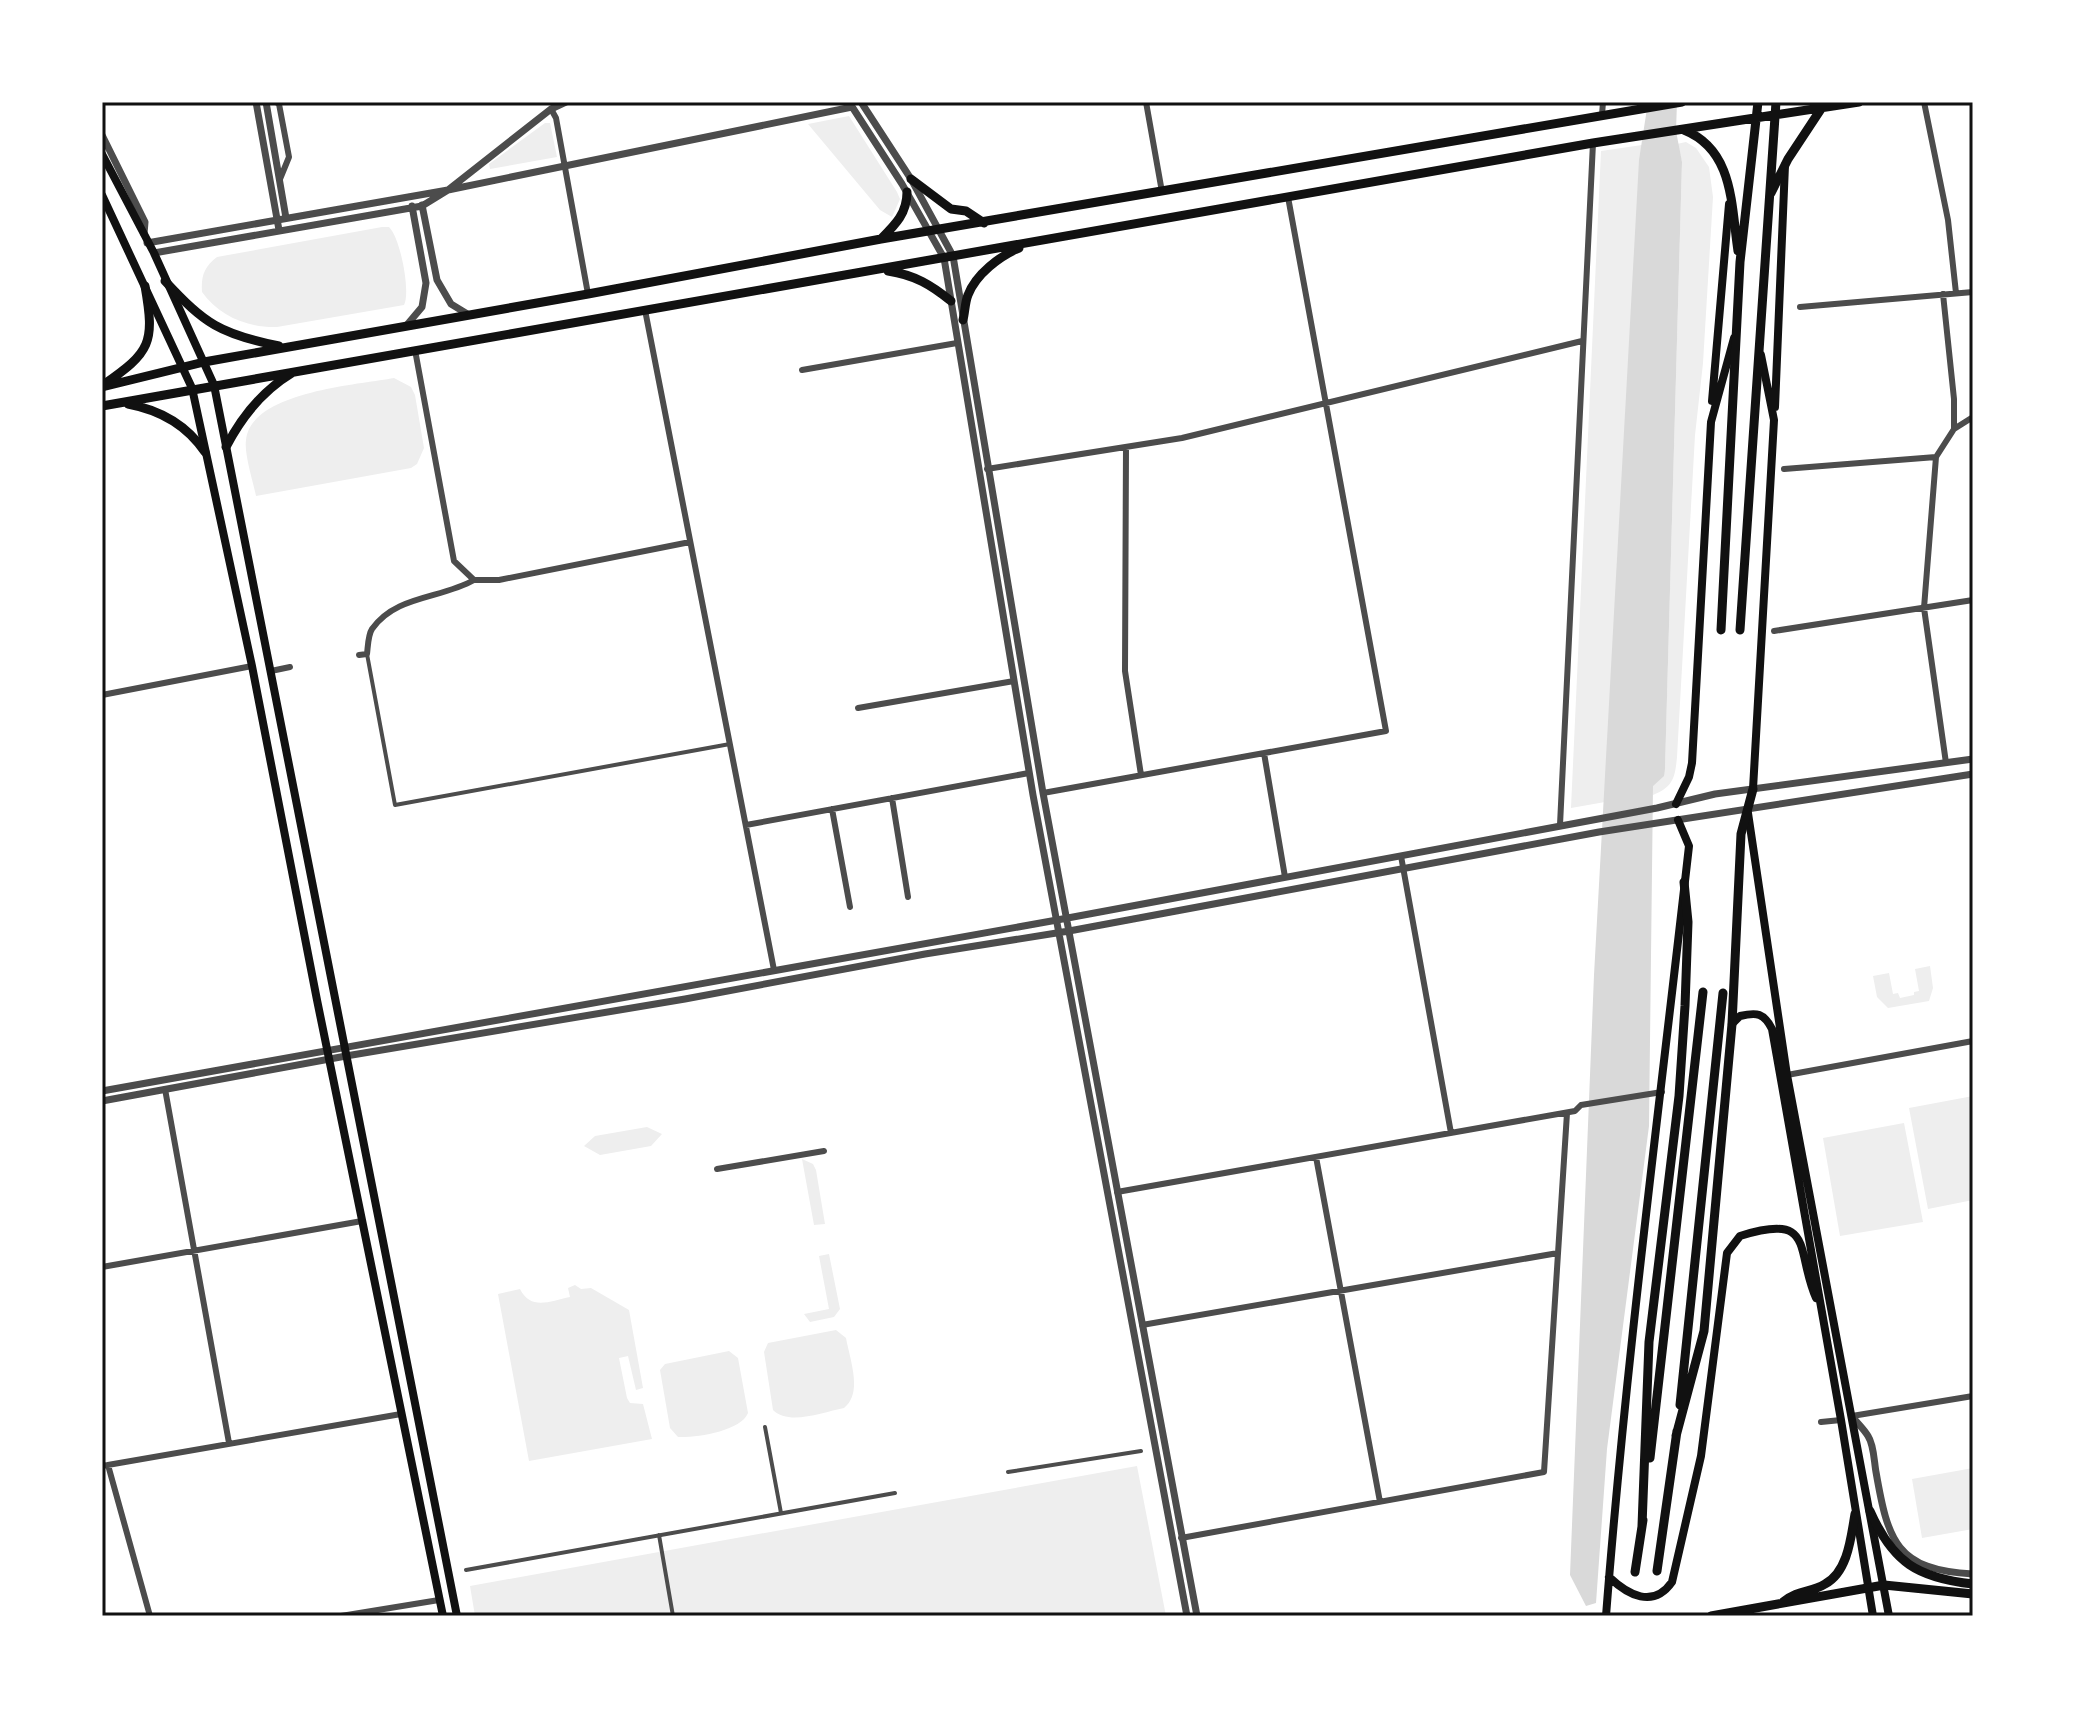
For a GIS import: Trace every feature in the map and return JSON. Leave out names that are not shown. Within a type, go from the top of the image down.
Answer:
[{"type":"main road","points":[[102,386],[204,362],[405,328],[881,239],[1682,102]]},
{"type":"main road","points":[[1721,630],[1740,262],[1758,102]]},
{"type":"main road","points":[[1740,630],[1776,102]]},
{"type":"main road","points":[[102,406],[1593,143],[1859,102]]},
{"type":"main road","points":[[1768,200],[1785,164],[1821,109]]},
{"type":"main road","points":[[1681,129],[1701,137],[1722,161],[1740,262]]},
{"type":"main road","points":[[102,154],[154,253],[214,385],[457,1616]]},
{"type":"main road","points":[[1676,1436],[1704,1331],[1732,1024],[1741,834],[1753,789],[1785,164]]},
{"type":"main road","points":[[911,179],[951,209],[966,211],[984,223]]},
{"type":"main road","points":[[881,239],[902,216],[907,205],[907,192]]},
{"type":"main road","points":[[102,195],[192,388],[252,666],[443,1616]]},
{"type":"main road","points":[[1676,804],[1692,763],[1711,422],[1730,197]]},
{"type":"main road","points":[[963,320],[968,294],[978,279],[1010,252],[1032,242]]},
{"type":"main road","points":[[877,270],[913,276],[931,284],[951,301]]},
{"type":"main road","points":[[165,281],[196,311],[225,332],[286,347]]},
{"type":"main road","points":[[102,386],[131,366],[146,346],[151,334],[145,286]]},
{"type":"main road","points":[[1711,422],[1736,330]]},
{"type":"main road","points":[[1758,345],[1774,420]]},
{"type":"main road","points":[[226,447],[250,409],[277,382],[297,370]]},
{"type":"main road","points":[[121,402],[145,407],[176,421],[197,439],[205,452]]},
{"type":"main road","points":[[1747,810],[1787,1075],[1889,1616]]},
{"type":"main road","points":[[1606,1616],[1622,1420],[1689,846],[1678,820]]},
{"type":"main road","points":[[1642,1526],[1649,1342],[1679,1096],[1685,1006],[1688,922],[1684,882]]},
{"type":"main road","points":[[1635,1572],[1703,992]]},
{"type":"main road","points":[[1657,1571],[1676,1436],[1723,993]]},
{"type":"main road","points":[[1732,1024],[1740,1016],[1760,1013],[1772,1029],[1873,1616]]},
{"type":"main road","points":[[1609,1577],[1623,1591],[1640,1597],[1665,1592],[1672,1582],[1701,1456],[1727,1253],[1740,1236],[1781,1229],[1797,1237],[1803,1246],[1812,1289],[1822,1311]]},
{"type":"main road","points":[[1870,1511],[1889,1545],[1912,1567],[1928,1576],[1973,1584]]},
{"type":"main road","points":[[1781,1603],[1796,1592],[1825,1584],[1841,1568],[1850,1544],[1855,1514]]},
{"type":"main road","points":[[1711,1616],[1884,1585],[1973,1594]]},
{"type":"street","points":[[256,102],[279,230]]},
{"type":"street","points":[[266,102],[288,228]]},
{"type":"street","points":[[276,102],[279,104],[289,157],[280,179]]},
{"type":"street","points":[[154,253],[422,206],[448,190],[551,109],[566,102]]},
{"type":"street","points":[[861,102],[911,179],[948,257],[963,320],[1043,793],[1197,1616]]},
{"type":"street","points":[[1146,102],[1162,192]]},
{"type":"street","points":[[1602,115],[1603,102]]},
{"type":"street","points":[[1924,102],[1948,220],[1956,293]]},
{"type":"street","points":[[102,135],[145,222],[145,239],[448,190],[851,105],[935,230]]},
{"type":"street","points":[[551,109],[556,118],[588,294]]},
{"type":"street","points":[[1560,825],[1593,143]]},
{"type":"street","points":[[420,194],[437,280],[451,304],[469,315]]},
{"type":"street","points":[[405,328],[422,307],[426,283],[411,196]]},
{"type":"street","points":[[1043,793],[1386,731],[1288,197]]},
{"type":"street","points":[[948,257],[957,343],[1029,773],[1187,1616]]},
{"type":"street","points":[[1800,307],[1973,292]]},
{"type":"street","points":[[1943,294],[1954,399],[1954,429]]},
{"type":"street","points":[[645,310],[774,970]]},
{"type":"street","points":[[987,469],[1182,438],[1582,341]]},
{"type":"street","points":[[802,370],[957,343]]},
{"type":"street","points":[[415,350],[454,561],[474,580]]},
{"type":"street","points":[[1946,763],[1924,608],[1936,457],[1954,429],[1973,417]]},
{"type":"street","points":[[1126,447],[1125,671],[1141,775]]},
{"type":"street","points":[[1784,469],[1936,457]]},
{"type":"street","points":[[690,542],[499,580],[474,580],[455,591],[402,603],[371,630],[363,654],[395,805],[730,744]]},
{"type":"street","points":[[1774,631],[1973,600]]},
{"type":"street","points":[[102,695],[252,666]]},
{"type":"street","points":[[271,671],[290,667]]},
{"type":"street","points":[[858,708],[1014,681]]},
{"type":"street","points":[[1264,753],[1285,877]]},
{"type":"street","points":[[102,1101],[346,1051],[1657,808],[1693,798],[1973,759]]},
{"type":"street","points":[[746,825],[1029,773]]},
{"type":"street","points":[[346,1051],[1069,931],[1599,832],[1973,774]]},
{"type":"street","points":[[892,798],[908,897]]},
{"type":"street","points":[[832,809],[850,907]]},
{"type":"street","points":[[1401,856],[1451,1133]]},
{"type":"street","points":[[1787,1075],[1973,1041]]},
{"type":"street","points":[[102,1091],[328,1055]]},
{"type":"street","points":[[165,1089],[229,1443]]},
{"type":"street","points":[[1117,1192],[1567,1113],[1581,1105],[1658,1093]]},
{"type":"street","points":[[1181,1538],[1544,1472],[1567,1113]]},
{"type":"street","points":[[717,1169],[824,1151]]},
{"type":"street","points":[[1316,1157],[1380,1502]]},
{"type":"street","points":[[102,1267],[362,1221]]},
{"type":"street","points":[[1142,1325],[1558,1253]]},
{"type":"street","points":[[1852,1416],[1973,1396]]},
{"type":"street","points":[[150,1616],[105,1466],[401,1414]]},
{"type":"street","points":[[1852,1416],[1870,1437],[1883,1511],[1894,1541],[1906,1555],[1924,1567],[1947,1573],[1973,1574]]},
{"type":"street","points":[[1821,1422],[1841,1420]]},
{"type":"street","points":[[765,1427],[781,1513]]},
{"type":"street","points":[[1008,1472],[1141,1451]]},
{"type":"street","points":[[466,1570],[895,1493]]},
{"type":"street","points":[[659,1535],[673,1616]]},
{"type":"street","points":[[341,1616],[439,1600]]},
{"type":"shaded area","points":[[1648,102],[1677,102],[1676,131],[1682,162],[1665,769],[1664,776],[1653,786],[1649,1126],[1607,1449],[1596,1603],[1586,1606],[1570,1575],[1594,975],[1639,160]]},
{"type":"shaded area","points":[[849,116],[900,199],[892,217],[880,210],[808,124]]},
{"type":"shaded area","points":[[545,123],[550,123],[557,157],[490,169],[489,164]]},
{"type":"shaded area","points":[[1686,142],[1696,148],[1709,167],[1713,197],[1703,363],[1695,435],[1677,757],[1672,781],[1653,795],[1653,785],[1665,769],[1682,162],[1677,144]]},
{"type":"shaded area","points":[[1642,145],[1605,802],[1571,808],[1601,151]]},
{"type":"shaded area","points":[[389,227],[400,253],[406,289],[404,305],[266,327],[235,319],[217,308],[202,292],[204,272],[217,257]]},
{"type":"shaded area","points":[[394,378],[411,387],[415,395],[424,448],[417,464],[411,468],[256,496],[247,460],[246,440],[252,424],[266,411],[308,394]]},
{"type":"shaded area","points":[[1930,966],[1933,988],[1929,1001],[1888,1008],[1877,997],[1873,976],[1889,973],[1893,994],[1898,993],[1900,998],[1919,991],[1915,969]]},
{"type":"shaded area","points":[[1973,1096],[1973,1200],[1928,1209],[1909,1108]]},
{"type":"shaded area","points":[[1904,1123],[1923,1222],[1840,1236],[1823,1138]]},
{"type":"shaded area","points":[[647,1127],[662,1134],[651,1146],[600,1155],[584,1146],[595,1136]]},
{"type":"shaded area","points":[[802,1159],[813,1164],[816,1170],[825,1224],[814,1225]]},
{"type":"shaded area","points":[[829,1254],[840,1309],[834,1317],[810,1322],[804,1314],[829,1309],[819,1256]]},
{"type":"shaded area","points":[[575,1285],[581,1289],[591,1288],[629,1310],[643,1388],[636,1390],[628,1356],[619,1358],[627,1398],[630,1403],[643,1404],[652,1439],[529,1461],[498,1294],[520,1289],[530,1300],[542,1303],[570,1297],[568,1288]]},
{"type":"shaded area","points":[[836,1330],[846,1338],[852,1366],[854,1385],[850,1402],[844,1408],[807,1416],[788,1417],[773,1410],[764,1352],[768,1343]]},
{"type":"shaded area","points":[[729,1351],[738,1358],[748,1413],[728,1429],[706,1435],[678,1437],[670,1428],[660,1370],[665,1364]]},
{"type":"shaded area","points":[[1137,1466],[1166,1616],[475,1616],[470,1586]]},
{"type":"shaded area","points":[[1973,1468],[1973,1529],[1922,1538],[1912,1479]]}]
